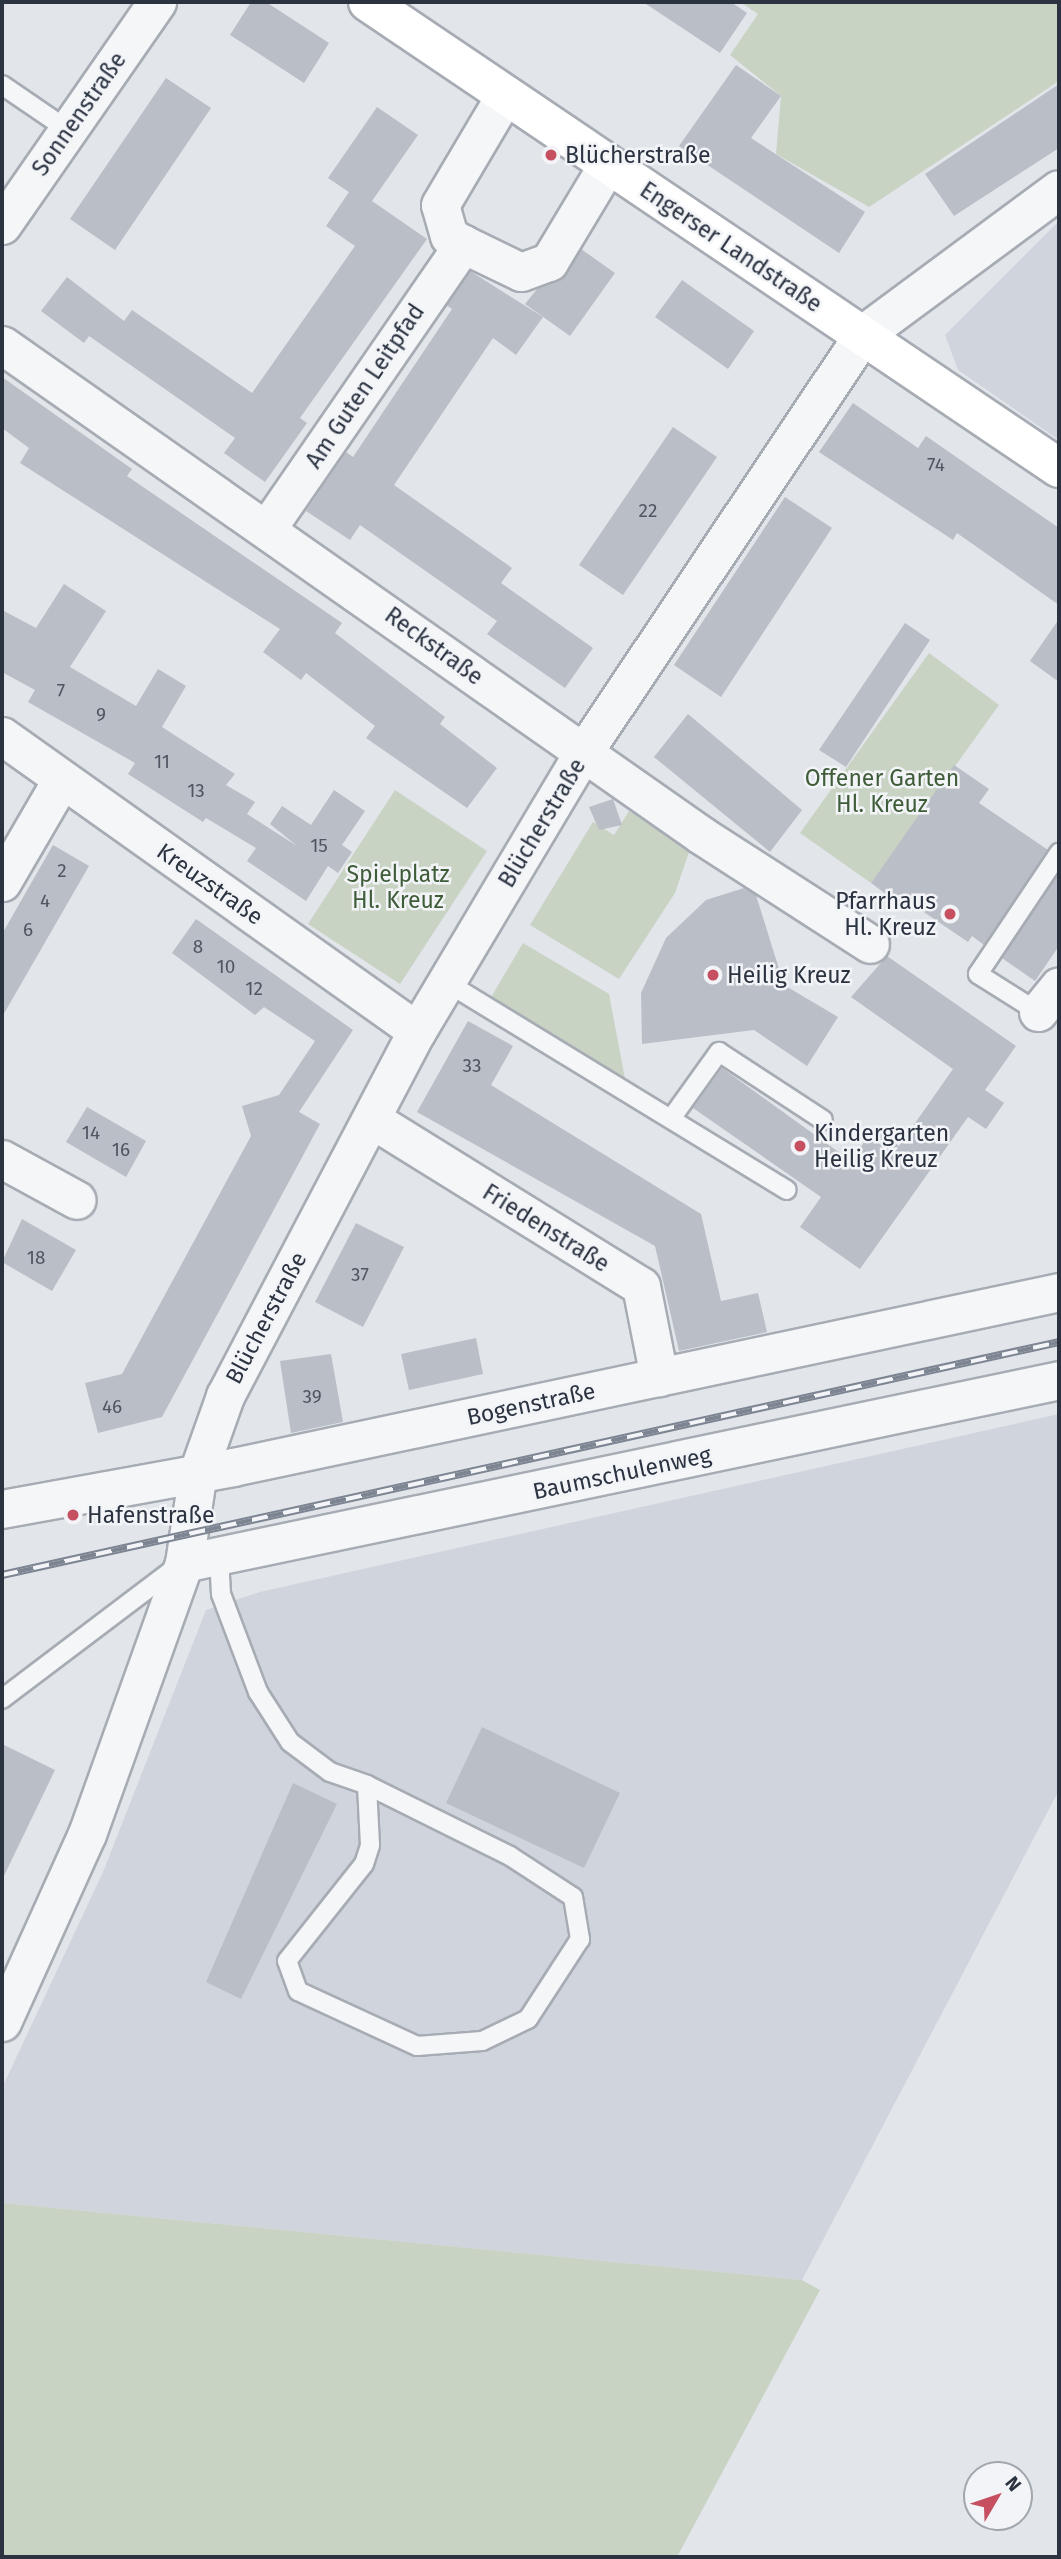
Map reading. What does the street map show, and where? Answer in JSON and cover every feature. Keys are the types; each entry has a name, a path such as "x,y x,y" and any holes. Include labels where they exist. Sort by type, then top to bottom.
{"main road":[{"name":"Engerser Landstraße","path":"368,2 1059,468"}],"street":[{"name":"Sonnenstraße","path":"2,225 157,2"},
{"path":"505,95 440,205 449,236 521,272 549,262 608,164"},
{"name":"Blücherstraße","path":"201,1559 198,1472 225,1396 373,1120 417,1031 583,753 862,335 1059,190"},
{"name":"Am Guten Leitpfad","path":"268,527 463,244"},
{"name":"Reckstraße","path":"2,345 268,527 583,753 870,944"},
{"name":"Kreuzstraße","path":"2,736 417,1031"},
{"path":"2,883 62,779"},
{"name":"Friedenstraße","path":"373,1120 641,1286 659,1377"},
{"path":"2,1159 77,1200"},
{"name":"Bogenstraße","path":"2,1509 198,1472 1059,1292"},
{"name":"Baumschulenweg","path":"201,1559 1059,1381"},
{"path":"2,2022 88,1835 201,1559"}],"lane":[{"path":"2,85 68,130"},
{"path":"1049,999 978,974 1059,853"},
{"path":"446,982 673,1115 787,1190"},
{"path":"673,1115 719,1052 823,1120"},
{"path":"2,1699 201,1559 221,1594 258,1692 284,1732 330,1772 366,1785 510,1857 573,1897 580,1939 528,2019 482,2041 417,2046 298,1991 287,1961 364,1864 370,1845 366,1785"}],"shaded area":[{"path":"1059,221 1059,440 958,370 945,335"},
{"path":"1059,1414 1059,1790 802,2280 2,2203 2,2088 103,1872 206,1610 260,1592"}],"green space":[{"path":"740,2 1059,2 1059,81 869,207 776,154 781,96 730,55 758,14"},
{"name":"Offener Garten Hl. Kreuz","path":"929,653 999,705 871,883 800,833"},
{"name":"Spielplatz Hl. Kreuz","path":"395,790 487,851 400,984 308,924"},
{"path":"629,811 690,849 675,893 619,979 530,925 593,822 614,835"},
{"path":"523,943 609,994 625,1079 490,999"},
{"path":"2,2203 802,2280 820,2290 677,2557 2,2557"}],"building":[{"path":"251,2 266,2 329,43 304,83 230,35"},
{"path":"643,2 731,2 747,13 720,53"},
{"path":"736,65 781,96 751,138 865,212 839,253 679,146"},
{"path":"166,78 211,108 115,250 70,219"},
{"path":"1059,84 1059,148 954,216 925,174"},
{"path":"377,107 418,135 372,201 427,239 300,418 307,423 265,482 224,453 235,438 89,336 84,343 41,311 67,277 124,321 132,310 252,393 355,246 326,226 349,192 328,178"},
{"path":"581,249 615,273 570,336 525,304 537,289 566,274"},
{"path":"470,271 543,317 516,355 493,338 394,485 512,568 501,583 593,648 565,688 487,634 497,621 360,525 350,540 306,511 346,452 353,457 452,309 446,305"},
{"path":"682,280 754,331 728,369 655,317"},
{"path":"2,377 132,469 127,476 342,623 335,633 445,717 440,724 497,768 467,808 366,738 375,726 306,673 301,680 263,652 280,629 20,463 29,448 2,428"},
{"path":"853,403 918,448 926,436 1059,528 1059,605 957,533 953,540 819,452"},
{"path":"673,427 717,457 623,595 579,565"},
{"path":"785,497 832,528 721,697 674,665"},
{"path":"64,584 106,611 70,667 136,706 158,669 186,686 162,727 235,774 226,785 255,802 247,814 297,846 270,824 282,806 311,825 334,790 365,811 342,845 352,852 338,873 328,866 306,901 247,861 256,848 206,818 203,822 128,774 135,763 28,702 35,690 2,672 2,610 36,628"},
{"path":"1059,619 1059,682 1030,661"},
{"path":"905,623 930,640 846,767 819,750"},
{"path":"688,714 802,810 770,852 654,757"},
{"path":"954,765 989,789 979,803 1048,850 984,945 972,936 968,942 909,902 905,908 871,883"},
{"path":"613,799 622,825 599,830 589,807"},
{"path":"53,845 89,866 2,1017 2,934"},
{"path":"1059,873 1059,946 1035,981 1002,958"},
{"name":"Heilig Kreuz","path":"744,888 756,895 784,985 838,1017 807,1066 754,1030 642,1044 641,993 666,938 706,900"},
{"path":"196,919 353,1030 299,1112 320,1124 162,1417 98,1433 85,1383 122,1374 251,1136 242,1106 279,1095 315,1041 264,1007 255,1015 172,953"},
{"path":"887,956 1016,1046 985,1090 1004,1103 986,1129 968,1117 860,1269 800,1227 821,1197 693,1108 722,1068 851,1161 874,1128 899,1146 953,1069 851,997"},
{"path":"468,1021 513,1046 491,1085 701,1214 721,1301 758,1293 767,1332 679,1351 655,1246 417,1112"},
{"path":"87,1107 146,1141 126,1177 66,1142"},
{"path":"22,1219 76,1250 52,1291 2,1262"},
{"path":"356,1223 404,1247 363,1327 315,1302"},
{"path":"476,1338 483,1374 409,1390 401,1354"},
{"path":"331,1354 343,1422 291,1433 280,1361"},
{"path":"482,1727 620,1793 584,1868 446,1803"},
{"path":"2,1744 55,1770 2,1880"},
{"path":"293,1783 337,1804 241,1999 206,1982"}],"railway":[{"path":"2,1575 1059,1342"}],"place":[{"name":"Blücherstraße","path":"551,155"},
{"name":"Pfarrhaus Hl. Kreuz","path":"950,914"},
{"name":"Heilig Kreuz","path":"713,975"},
{"name":"Kindergarten Heilig Kreuz","path":"800,1146"},
{"name":"Hafenstraße","path":"73,1515"}]}
